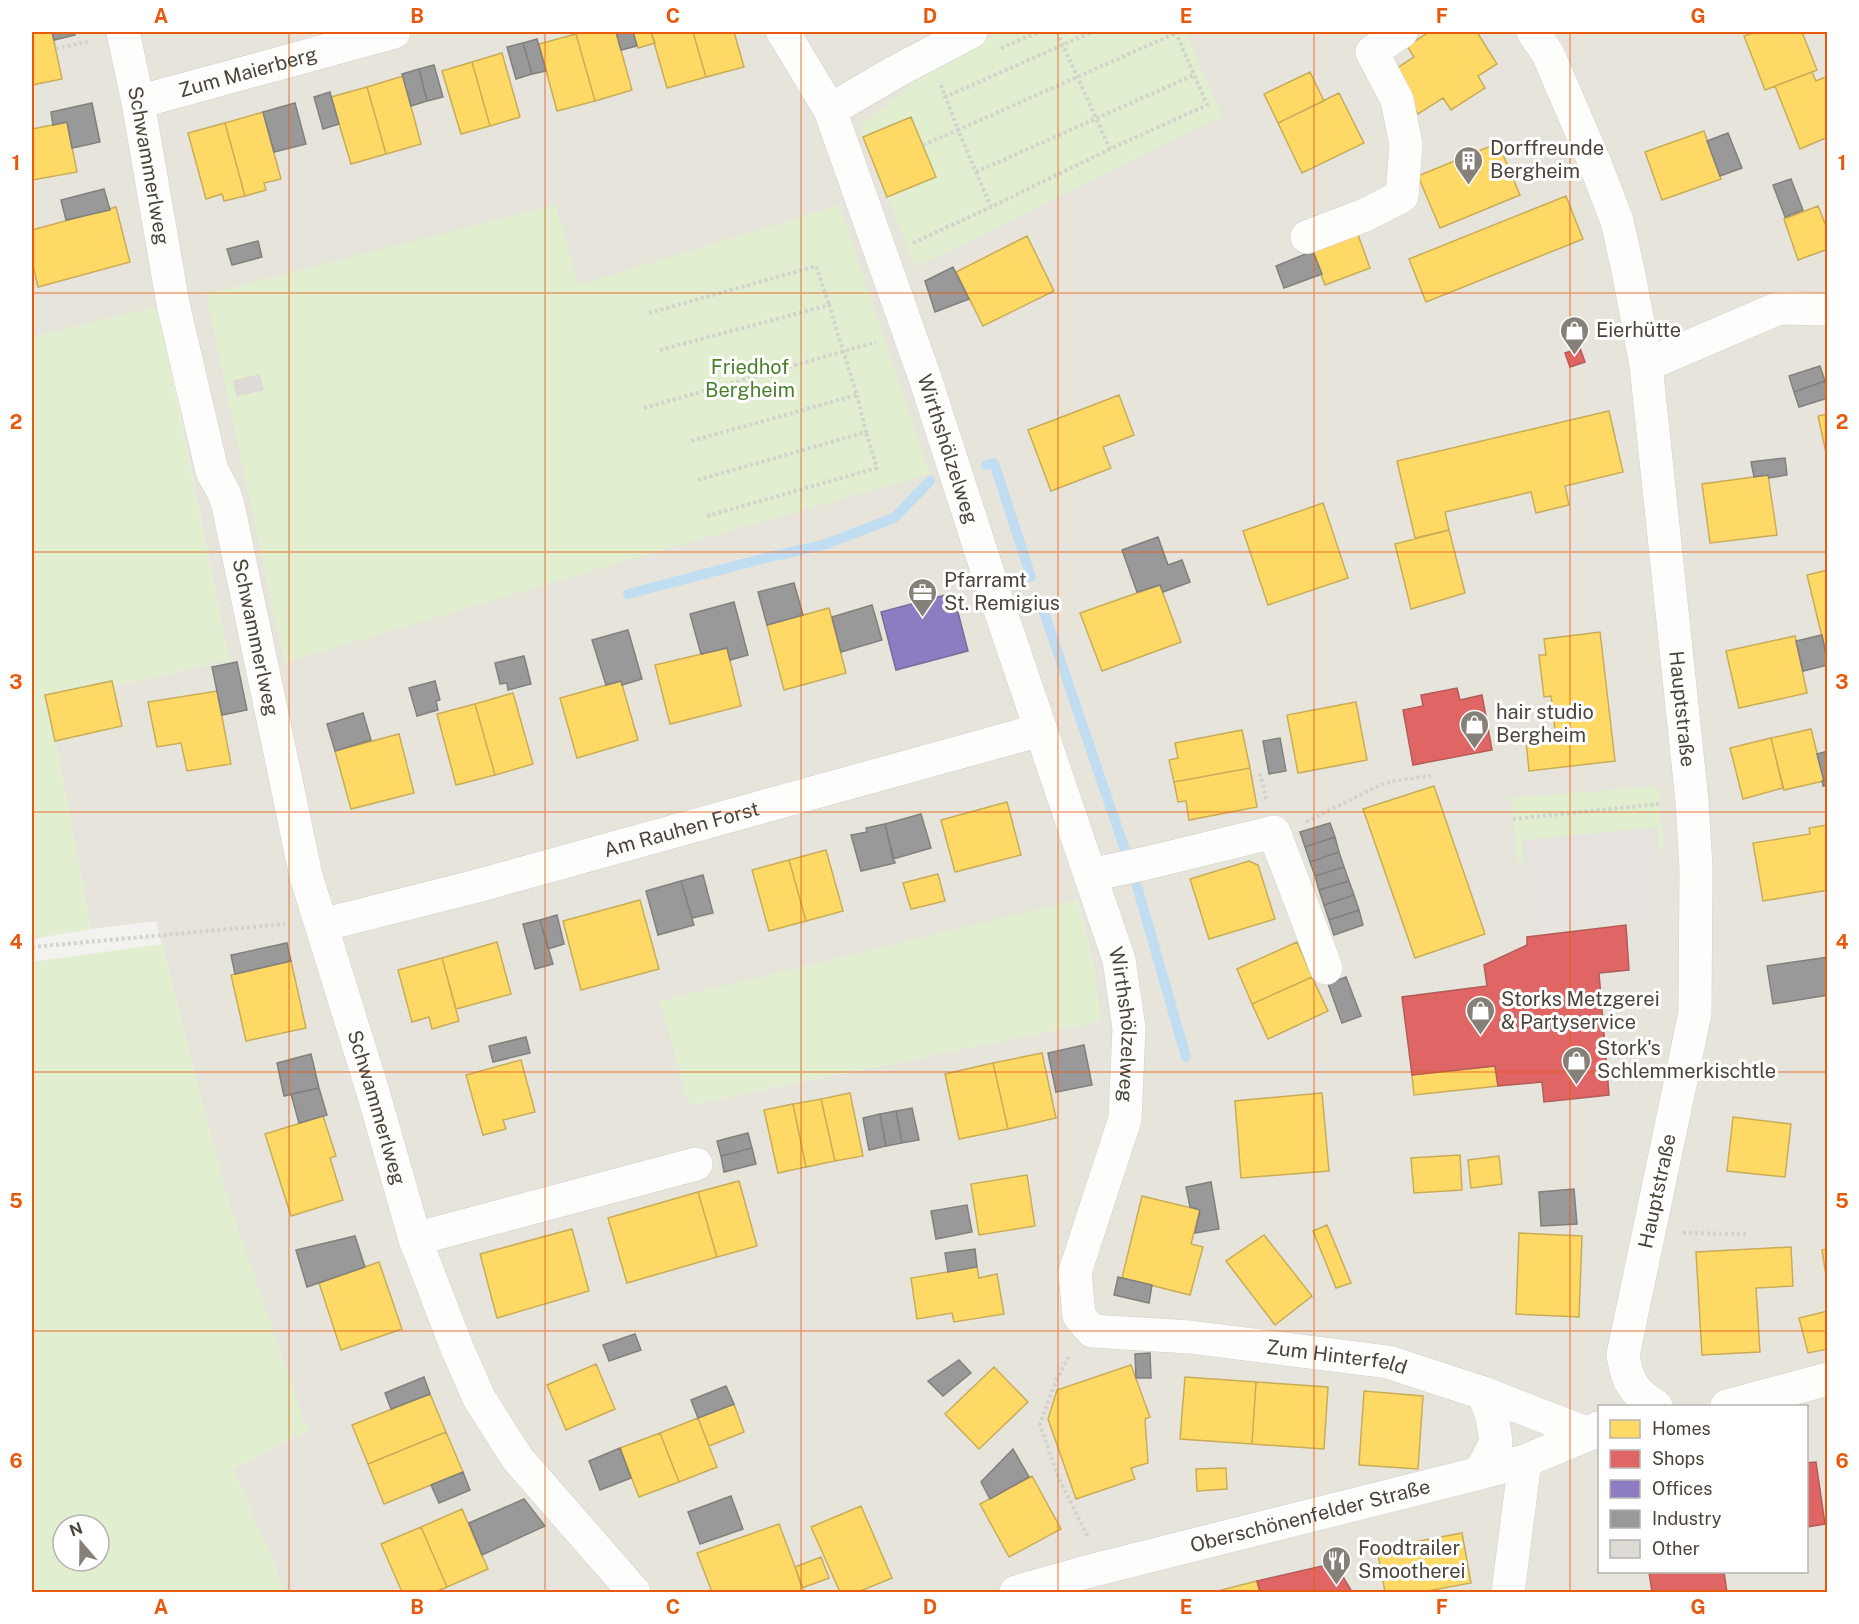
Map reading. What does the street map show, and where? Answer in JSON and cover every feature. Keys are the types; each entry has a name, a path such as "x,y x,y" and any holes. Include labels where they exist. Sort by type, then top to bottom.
{"street":[{"name":"Schwammerlweg","path":"123,32 138,102 173,303 212,471 228,505 306,876 415,1239 479,1398 516,1458 634,1593"},
{"name":"Zum Maierberg","path":"138,102 394,32"},
{"name":"Wirthshölzelweg","path":"783,32 830,110 908,332 1119,960 1129,1028 1125,1119 1075,1272 1085,1324"},
{"path":"830,110 971,32"},
{"path":"1307,237 1365,215 1402,196 1406,144 1397,100 1372,52 1401,32"},
{"name":"Hauptstraße","path":"1533,32 1548,54 1557,74 1617,220 1646,365 1692,801 1696,868 1695,1013 1623,1355 1627,1377 1642,1404"},
{"path":"1646,365 1779,308 1827,309"},
{"name":"Am Rauhen Forst","path":"322,926 473,887 1040,730"},
{"path":"1090,875 1274,832 1326,968"},
{"path":"415,1239 696,1164"},
{"name":"Zum Hinterfeld","path":"1085,1324 1388,1362 1594,1430"},
{"path":"1734,1405 1827,1379"},
{"path":"1480,1473 1496,1442 1492,1416 1483,1393"},
{"name":"Oberschönenfelder Straße","path":"1016,1593 1101,1568 1525,1461 1594,1430"},
{"path":"1508,1593 1525,1461"}],"path":[{"path":"998,50 1039,32"},
{"path":"1058,32 1110,149"},
{"path":"944,94 945,97 1092,32"},
{"path":"882,258 1207,105 1177,32 923,145"},
{"path":"976,172 1194,75"},
{"path":"937,77 991,207"},
{"path":"649,313 816,266 858,395 866,432 878,468 707,516"},
{"path":"660,350 829,305"},
{"path":"644,408 908,332"},
{"path":"688,442 858,395"},
{"path":"698,480 866,432"},
{"path":"1274,832 1318,817 1392,781 1431,776"},
{"path":"1513,819 1692,801"},
{"path":"32,947 286,923 322,926"},
{"path":"1649,1231 1749,1234"},
{"path":"1085,1324 1057,1378 1040,1424 1058,1478 1101,1568"}],"shaded area":[{"path":"32,32 1827,32 1827,1592 286,1592 233,1469 307,1431 226,1194 156,921 91,929 48,701 229,660 159,307 32,337","holes":["1078,901 1094,967 1100,1021 690,1105"]},
{"path":"1657,827 1661,917 1529,930 1522,840"}],"green space":[{"path":"999,32 1185,32 1222,116 915,267 860,126 922,76"},
{"name":"Friedhof Bergheim","path":"556,205 579,285 839,205 930,474 652,553 284,663 206,294"},
{"path":"158,306 229,660 48,701 91,929 32,939 32,337"},
{"path":"1658,786 1664,849 1658,849 1657,827 1523,841 1524,863 1518,863 1511,798"},
{"path":"1077,900 1094,967 1101,1021 689,1105 660,1001"},
{"path":"162,944 226,1194 308,1431 233,1469 286,1592 32,1592 32,962"}],"building: Homes":[{"path":"32,32 52,32 62,79 32,85"},
{"path":"616,32 632,90 595,101 576,34"},
{"path":"633,32 651,32 655,43 638,48"},
{"path":"651,32 693,32 706,77 667,88"},
{"path":"693,32 734,32 744,67 706,77"},
{"path":"1429,32 1477,32 1497,64 1478,76 1485,88 1451,110 1443,98 1418,114 1391,72 1414,57 1407,46"},
{"path":"1757,32 1802,32 1817,70 1765,90 1744,36"},
{"path":"576,34 595,101 557,111 539,44"},
{"path":"502,53 520,117 490,126 472,62"},
{"path":"472,62 490,126 461,134 442,71"},
{"path":"1310,72 1324,101 1278,123 1264,94"},
{"path":"1812,72 1816,81 1828,76 1828,137 1800,149 1775,86"},
{"path":"403,76 421,144 386,154 367,87"},
{"path":"367,87 386,154 351,164 331,97"},
{"path":"1339,93 1364,143 1302,173 1278,123"},
{"path":"263,112 281,179 264,183 266,190 245,196 225,123"},
{"path":"911,117 936,177 887,197 863,137"},
{"path":"67,122 77,172 32,180 32,129"},
{"path":"225,123 245,196 224,201 222,194 206,199 188,133"},
{"path":"1704,131 1721,179 1662,200 1645,152"},
{"name":"Dorffreunde Bergheim","path":"1498,143 1520,195 1440,228 1418,176"},
{"path":"1566,196 1583,239 1426,302 1409,259"},
{"path":"1818,206 1828,231 1828,249 1798,260 1784,219"},
{"path":"116,207 130,262 38,287 32,261 32,230"},
{"path":"1357,232 1370,268 1325,285 1312,250"},
{"path":"1027,236 1054,291 983,326 956,272"},
{"path":"1119,395 1134,435 1103,447 1111,468 1051,491 1028,430"},
{"path":"1609,411 1623,472 1565,486 1569,505 1536,513 1531,492 1445,512 1449,530 1415,538 1397,461"},
{"path":"1828,414 1828,462 1818,416"},
{"path":"1768,475 1777,535 1710,543 1702,484"},
{"path":"1323,503 1348,578 1268,605 1243,531"},
{"path":"1449,530 1465,593 1411,609 1395,544"},
{"path":"1828,570 1828,661 1807,575"},
{"path":"1160,585 1181,642 1102,671 1080,613"},
{"path":"829,608 846,673 784,690 767,625"},
{"path":"1600,632 1615,761 1529,771 1526,741 1556,738 1551,696 1544,697 1539,655 1546,655 1544,639"},
{"path":"1795,636 1807,693 1739,708 1726,651"},
{"path":"727,648 741,706 670,724 655,665"},
{"path":"112,681 122,726 55,741 45,695"},
{"path":"621,681 638,740 577,758 560,698"},
{"path":"217,691 231,764 187,771 181,743 157,747 148,702"},
{"path":"513,693 533,764 495,775 475,704"},
{"path":"1356,702 1367,760 1298,773 1287,715"},
{"path":"475,704 495,775 456,785 437,714"},
{"path":"1811,729 1824,781 1784,790 1771,738"},
{"path":"1242,730 1250,768 1174,782 1169,760 1178,758 1175,743"},
{"path":"399,734 414,793 351,809 335,751"},
{"path":"1771,738 1783,788 1743,799 1730,748"},
{"path":"1250,768 1257,807 1189,820 1186,801 1178,802 1174,782"},
{"path":"1434,786 1485,934 1415,958 1363,809"},
{"path":"1007,802 1021,855 955,872 941,820"},
{"path":"1828,825 1828,890 1763,901 1753,843 1810,834 1809,828"},
{"path":"826,850 843,911 806,921 789,860"},
{"path":"789,860 806,921 769,931 752,870"},
{"path":"1249,861 1258,865 1275,919 1209,939 1190,879"},
{"path":"938,874 945,901 911,909 903,883"},
{"path":"640,900 659,969 581,990 563,921"},
{"path":"497,942 511,994 456,1009 442,958"},
{"path":"1297,942 1312,977 1252,1004 1237,969"},
{"path":"442,958 459,1021 432,1029 429,1017 412,1022 398,970"},
{"path":"291,961 306,1028 246,1041 231,975"},
{"path":"1312,977 1328,1011 1268,1039 1252,1004"},
{"path":"1042,1053 1056,1118 1008,1129 993,1063"},
{"path":"521,1060 535,1112 503,1120 506,1129 483,1135 466,1075"},
{"path":"993,1063 1008,1129 959,1139 945,1074"},
{"path":"1495,1066 1498,1086 1414,1095 1412,1075"},
{"path":"850,1093 863,1156 835,1161 821,1099"},
{"path":"1322,1093 1329,1171 1241,1178 1235,1101"},
{"path":"821,1099 835,1161 806,1167 793,1104"},
{"path":"793,1104 806,1167 778,1173 764,1110"},
{"path":"323,1116 336,1156 330,1158 343,1200 291,1216 265,1134"},
{"path":"1733,1117 1791,1124 1785,1177 1727,1171"},
{"path":"1460,1155 1462,1190 1414,1193 1411,1158"},
{"path":"1499,1156 1502,1184 1471,1188 1468,1160"},
{"path":"1027,1175 1035,1226 979,1235 971,1184"},
{"path":"739,1181 757,1246 717,1257 698,1192"},
{"path":"698,1192 717,1257 627,1283 608,1218"},
{"path":"1142,1196 1200,1210 1191,1244 1203,1247 1190,1295 1122,1278"},
{"path":"1327,1225 1351,1283 1336,1288 1313,1231"},
{"path":"572,1229 589,1291 497,1318 480,1254"},
{"path":"1519,1233 1582,1236 1579,1317 1516,1314"},
{"path":"1264,1235 1312,1296 1275,1325 1226,1261"},
{"path":"1791,1247 1793,1286 1756,1288 1760,1352 1702,1355 1696,1252"},
{"path":"1828,1249 1828,1288 1822,1250"},
{"path":"379,1262 402,1329 341,1350 319,1283"},
{"path":"977,1267 979,1278 997,1274 1004,1314 954,1322 952,1313 917,1319 911,1278"},
{"path":"1828,1311 1828,1349 1808,1353 1799,1318"},
{"path":"596,1364 615,1409 566,1430 547,1385"},
{"path":"1131,1365 1150,1417 1145,1419 1148,1463 1131,1468 1135,1479 1076,1499 1048,1419 1057,1390"},
{"path":"994,1367 1028,1402 979,1449 945,1414"},
{"path":"1185,1377 1256,1382 1252,1444 1180,1439"},
{"path":"1256,1382 1328,1387 1324,1449 1252,1444"},
{"path":"1364,1391 1423,1396 1418,1469 1359,1465"},
{"path":"430,1394 446,1432 368,1464 352,1425"},
{"path":"734,1404 744,1432 709,1446 698,1418"},
{"path":"698,1418 717,1467 679,1482 660,1433"},
{"path":"446,1432 463,1472 384,1504 368,1464"},
{"path":"660,1433 679,1482 639,1497 620,1448"},
{"path":"1226,1468 1227,1489 1197,1491 1196,1469"},
{"path":"1032,1476 1061,1529 1009,1557 980,1504"},
{"path":"861,1506 892,1578 858,1592 840,1592 811,1527"},
{"path":"462,1509 488,1569 447,1587 421,1527"},
{"path":"779,1524 804,1591 712,1592 697,1553"},
{"path":"421,1527 447,1587 435,1592 402,1592 381,1544"},
{"path":"1462,1533 1471,1583 1422,1592 1385,1592 1377,1549"},
{"path":"821,1557 829,1578 802,1588 795,1567"},
{"path":"1257,1581 1260,1592 1214,1592"}],"building: Shops":[{"name":"Eierhütte","path":"1580,348 1585,362 1570,367 1565,353"},
{"path":"1457,688 1460,700 1482,695 1492,750 1413,765 1403,710 1423,706 1421,695"},
{"path":"1626,925 1629,970 1599,973 1609,1095 1544,1102 1542,1082 1498,1086 1495,1066 1412,1075 1402,997 1487,986 1484,965 1527,945 1527,937"},
{"path":"1816,1462 1825,1524 1808,1527 1808,1463"},
{"path":"1335,1563 1352,1592 1260,1592 1257,1581"},
{"path":"1649,1573 1724,1573 1727,1592 1652,1592"}],"building: Offices":[{"path":"953,593 968,651 896,670 881,612"}],"building: Industry":[{"path":"52,32 74,32 75,35 54,40"},
{"path":"616,32 633,32 637,46 621,50"},
{"path":"537,39 546,71 532,74 523,43"},
{"path":"523,43 532,74 516,79 507,47"},
{"path":"434,65 443,97 427,101 419,69"},
{"path":"419,69 427,101 411,106 402,74"},
{"path":"330,92 339,124 323,129 314,97"},
{"path":"92,103 100,142 72,148 67,122 53,125 51,112"},
{"path":"295,103 306,144 274,152 263,112"},
{"path":"1728,133 1742,168 1720,176 1707,141"},
{"path":"1791,179 1803,210 1785,217 1773,185"},
{"path":"104,189 110,210 66,220 61,200"},
{"path":"258,241 262,257 232,265 227,249"},
{"path":"1313,251 1322,274 1284,288 1276,266"},
{"path":"953,267 969,299 935,312 925,281"},
{"path":"1820,366 1825,381 1794,392 1789,376"},
{"path":"1825,381 1828,398 1799,407 1794,392"},
{"path":"1785,458 1787,475 1769,478 1768,475 1754,477 1751,462"},
{"path":"1158,537 1168,565 1182,560 1190,582 1163,592 1160,585 1137,592 1122,550"},
{"path":"794,583 803,615 767,625 758,592"},
{"path":"734,602 748,655 730,660 727,648 701,654 690,614"},
{"path":"872,605 882,640 841,652 832,617"},
{"path":"628,630 642,679 622,685 621,681 606,685 592,640"},
{"path":"1822,635 1828,665 1803,671 1796,641"},
{"path":"524,656 531,684 508,690 507,683 500,684 495,663"},
{"path":"237,662 247,710 222,715 212,667"},
{"path":"435,681 440,700 436,701 438,710 417,716 409,688"},
{"path":"363,713 371,740 335,751 327,724"},
{"path":"1280,738 1286,771 1269,774 1263,741"},
{"path":"1828,751 1828,785 1823,786 1822,781 1824,781 1817,754"},
{"path":"921,814 931,848 893,859 885,824"},
{"path":"1330,823 1335,837 1305,847 1300,832"},
{"path":"885,824 895,863 861,871 851,835 867,832 866,828"},
{"path":"1335,837 1339,852 1310,862 1305,847"},
{"path":"1339,852 1344,867 1315,876 1310,862"},
{"path":"1344,867 1349,881 1319,890 1315,876"},
{"path":"703,875 713,913 692,918 681,881"},
{"path":"681,881 694,925 658,935 646,891"},
{"path":"1349,881 1354,895 1324,905 1319,890"},
{"path":"1354,895 1359,910 1329,920 1324,905"},
{"path":"1359,910 1363,925 1334,935 1329,920"},
{"path":"557,915 564,944 548,949 540,920"},
{"path":"540,920 553,964 535,969 523,924"},
{"path":"287,943 291,961 235,974 231,955"},
{"path":"1828,957 1828,995 1773,1004 1767,966"},
{"path":"1346,977 1361,1016 1342,1023 1328,984"},
{"path":"526,1037 530,1053 493,1062 489,1046"},
{"path":"1084,1045 1092,1085 1056,1092 1048,1053"},
{"path":"311,1054 319,1088 284,1096 277,1063"},
{"path":"319,1088 327,1115 299,1123 291,1094"},
{"path":"912,1108 919,1140 902,1143 896,1111"},
{"path":"896,1111 902,1143 886,1146 880,1114"},
{"path":"880,1114 886,1146 869,1150 863,1118"},
{"path":"748,1133 752,1148 721,1156 717,1141"},
{"path":"752,1148 756,1164 724,1172 721,1156"},
{"path":"1211,1182 1219,1229 1195,1233 1200,1210 1190,1207 1186,1187"},
{"path":"1574,1189 1577,1224 1541,1226 1539,1192"},
{"path":"967,1205 972,1232 936,1239 931,1211"},
{"path":"355,1236 365,1267 307,1287 296,1250"},
{"path":"975,1249 977,1267 948,1272 945,1253"},
{"path":"1118,1277 1152,1285 1149,1303 1114,1295"},
{"path":"635,1334 641,1350 609,1361 603,1345"},
{"path":"1150,1353 1151,1378 1136,1378 1135,1354"},
{"path":"959,1360 971,1373 943,1396 928,1381"},
{"path":"424,1377 430,1394 391,1409 385,1393"},
{"path":"726,1386 734,1404 698,1418 691,1400"},
{"path":"620,1448 631,1478 600,1490 589,1461"},
{"path":"1013,1449 1029,1477 990,1499 981,1482"},
{"path":"463,1472 470,1490 439,1503 431,1485"},
{"path":"731,1496 743,1529 700,1544 688,1512"},
{"path":"524,1499 545,1526 482,1555 469,1523"}],"building: Other":[{"path":"259,375 263,390 237,395 234,381"}],"waterway":[{"path":"986,465 994,463 1031,577"},
{"path":"628,594 823,545 894,518 930,481"},
{"path":"1042,606 1126,853"},
{"path":"1137,886 1186,1057"}],"place":[{"name":"Dorffreunde Bergheim","path":"1469,186"},
{"name":"Eierhütte","path":"1575,356"},
{"name":"Pfarramt St. Remigius","path":"923,618"},
{"name":"hair studio Bergheim","path":"1475,750"},
{"name":"Storks Metzgerei & Partyservice","path":"1480,1036"},
{"name":"Stork's Schlemmerkischtle","path":"1576,1086"},
{"name":"Foodtrailer Smootherei","path":"1337,1586"}]}
